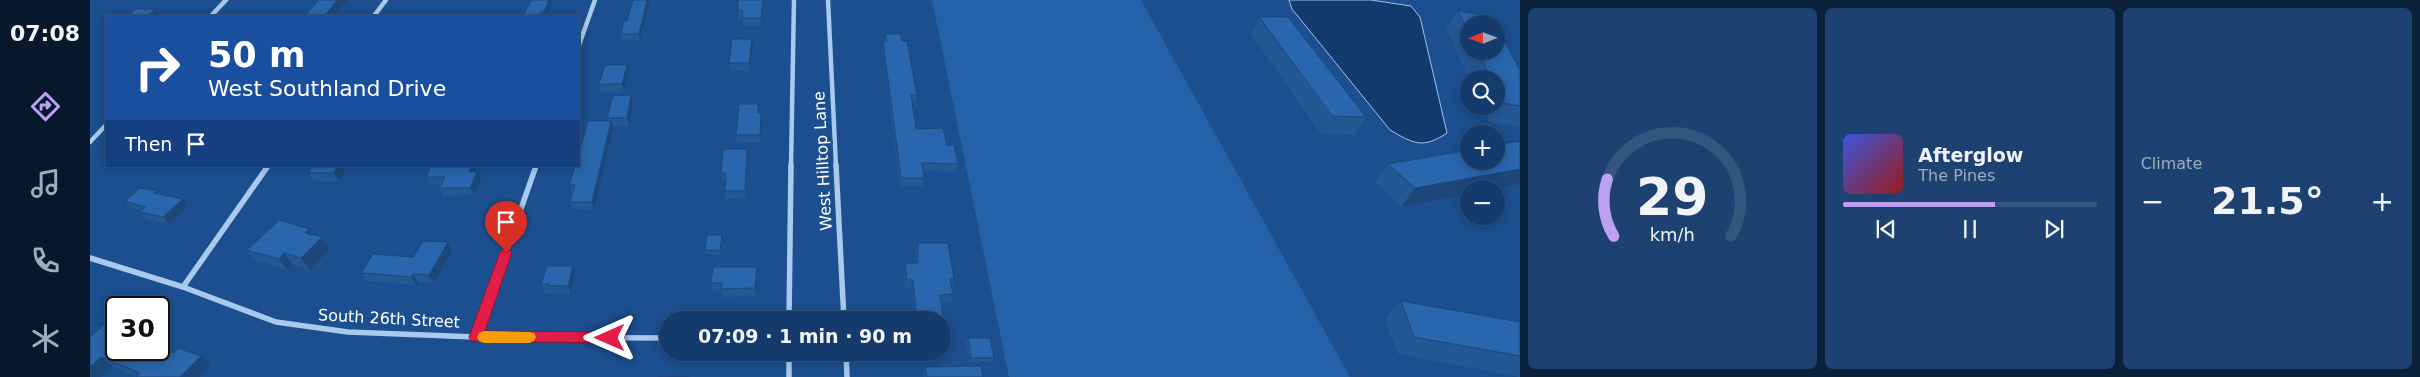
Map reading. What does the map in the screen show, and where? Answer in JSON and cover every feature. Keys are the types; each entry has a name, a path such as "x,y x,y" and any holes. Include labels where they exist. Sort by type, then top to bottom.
{"street":[{"path":"212,15 226,0"},
{"path":"375,15 386,0"},
{"path":"580,42 595,0"},
{"name":"West Hilltop Lane","path":"789,311 794,0"},
{"name":"West Hilltop Lane","path":"828,0 844,311"},
{"path":"90,142 105,126"},
{"path":"183,288 267,167"},
{"path":"476,337 536,167"},
{"name":"South 26th Street","path":"90,258 183,288 276,322 348,332 476,337 659,338"},
{"path":"789,361 789,377"},
{"path":"846,361 847,377"}],"shaded area":[{"path":"932,0 1141,0 1350,377 1009,377"},
{"path":"1289,0 1371,0 1411,6 1420,17 1447,133 1431,141 1419,143 1406,139 1390,130 1292,9"}],"building":[{"path":"318,0 337,0 326,15 306,15"},
{"path":"531,0 549,0 544,12 541,12 540,15 524,15"},
{"path":"633,0 647,0 639,34 621,34 624,21 627,21"},
{"path":"738,0 763,0 761,18 742,18 743,11 738,11"},
{"path":"136,9 155,9 149,15 128,15"},
{"path":"1458,11 1484,15 1460,15"},
{"path":"1259,17 1288,17 1366,117 1332,116"},
{"path":"885,34 900,34 902,41 907,41 917,95 911,95 916,129 943,128 947,145 954,145 958,164 922,163 924,178 901,178 883,41 886,41"},
{"path":"732,39 752,39 749,63 729,63"},
{"path":"1505,42 1520,70 1520,106 1505,103 1505,70 1487,70 1482,60 1505,60"},
{"path":"605,65 627,65 622,84 599,84"},
{"path":"631,95 627,118 607,118 613,96"},
{"path":"739,104 758,104 758,113 761,113 760,135 736,135"},
{"path":"588,121 611,121 592,202 570,202 575,185 569,185 575,167 580,167 580,149"},
{"path":"1520,141 1520,169 1415,188 1388,164 1460,152 1460,170 1505,170 1505,144"},
{"path":"723,149 747,149 745,191 725,191 726,173 721,173"},
{"path":"311,167 337,167 334,173 308,173"},
{"path":"431,167 472,167 469,172 477,172 470,188 439,188 445,177 426,177"},
{"path":"140,188 183,199 163,217 140,212 145,207 125,201"},
{"path":"279,220 309,229 305,233 322,237 301,258 284,253 279,259 247,250"},
{"path":"707,235 722,235 720,251 705,250"},
{"path":"423,241 448,242 429,275 413,274 411,277 361,273 373,254 413,257"},
{"path":"918,243 948,243 954,279 950,279 953,294 940,295 942,311 916,311 913,280 907,280 905,263 918,263"},
{"path":"547,266 573,266 568,286 541,284"},
{"path":"713,267 757,267 755,288 721,289 722,283 711,283"},
{"path":"1401,301 1520,322 1520,356 1414,337"},
{"path":"105,324 105,359 101,357 90,367 90,337"},
{"path":"968,338 990,338 994,358 971,358"},
{"path":"178,348 201,356 180,377 136,377 140,373 111,361 170,361 170,352 174,353"},
{"path":"981,366 983,377 927,377 925,367"}],"slow traffic":[{"path":"484,337 529,337"}],"route":[{"path":"506,252 476,337 610,338"}]}
